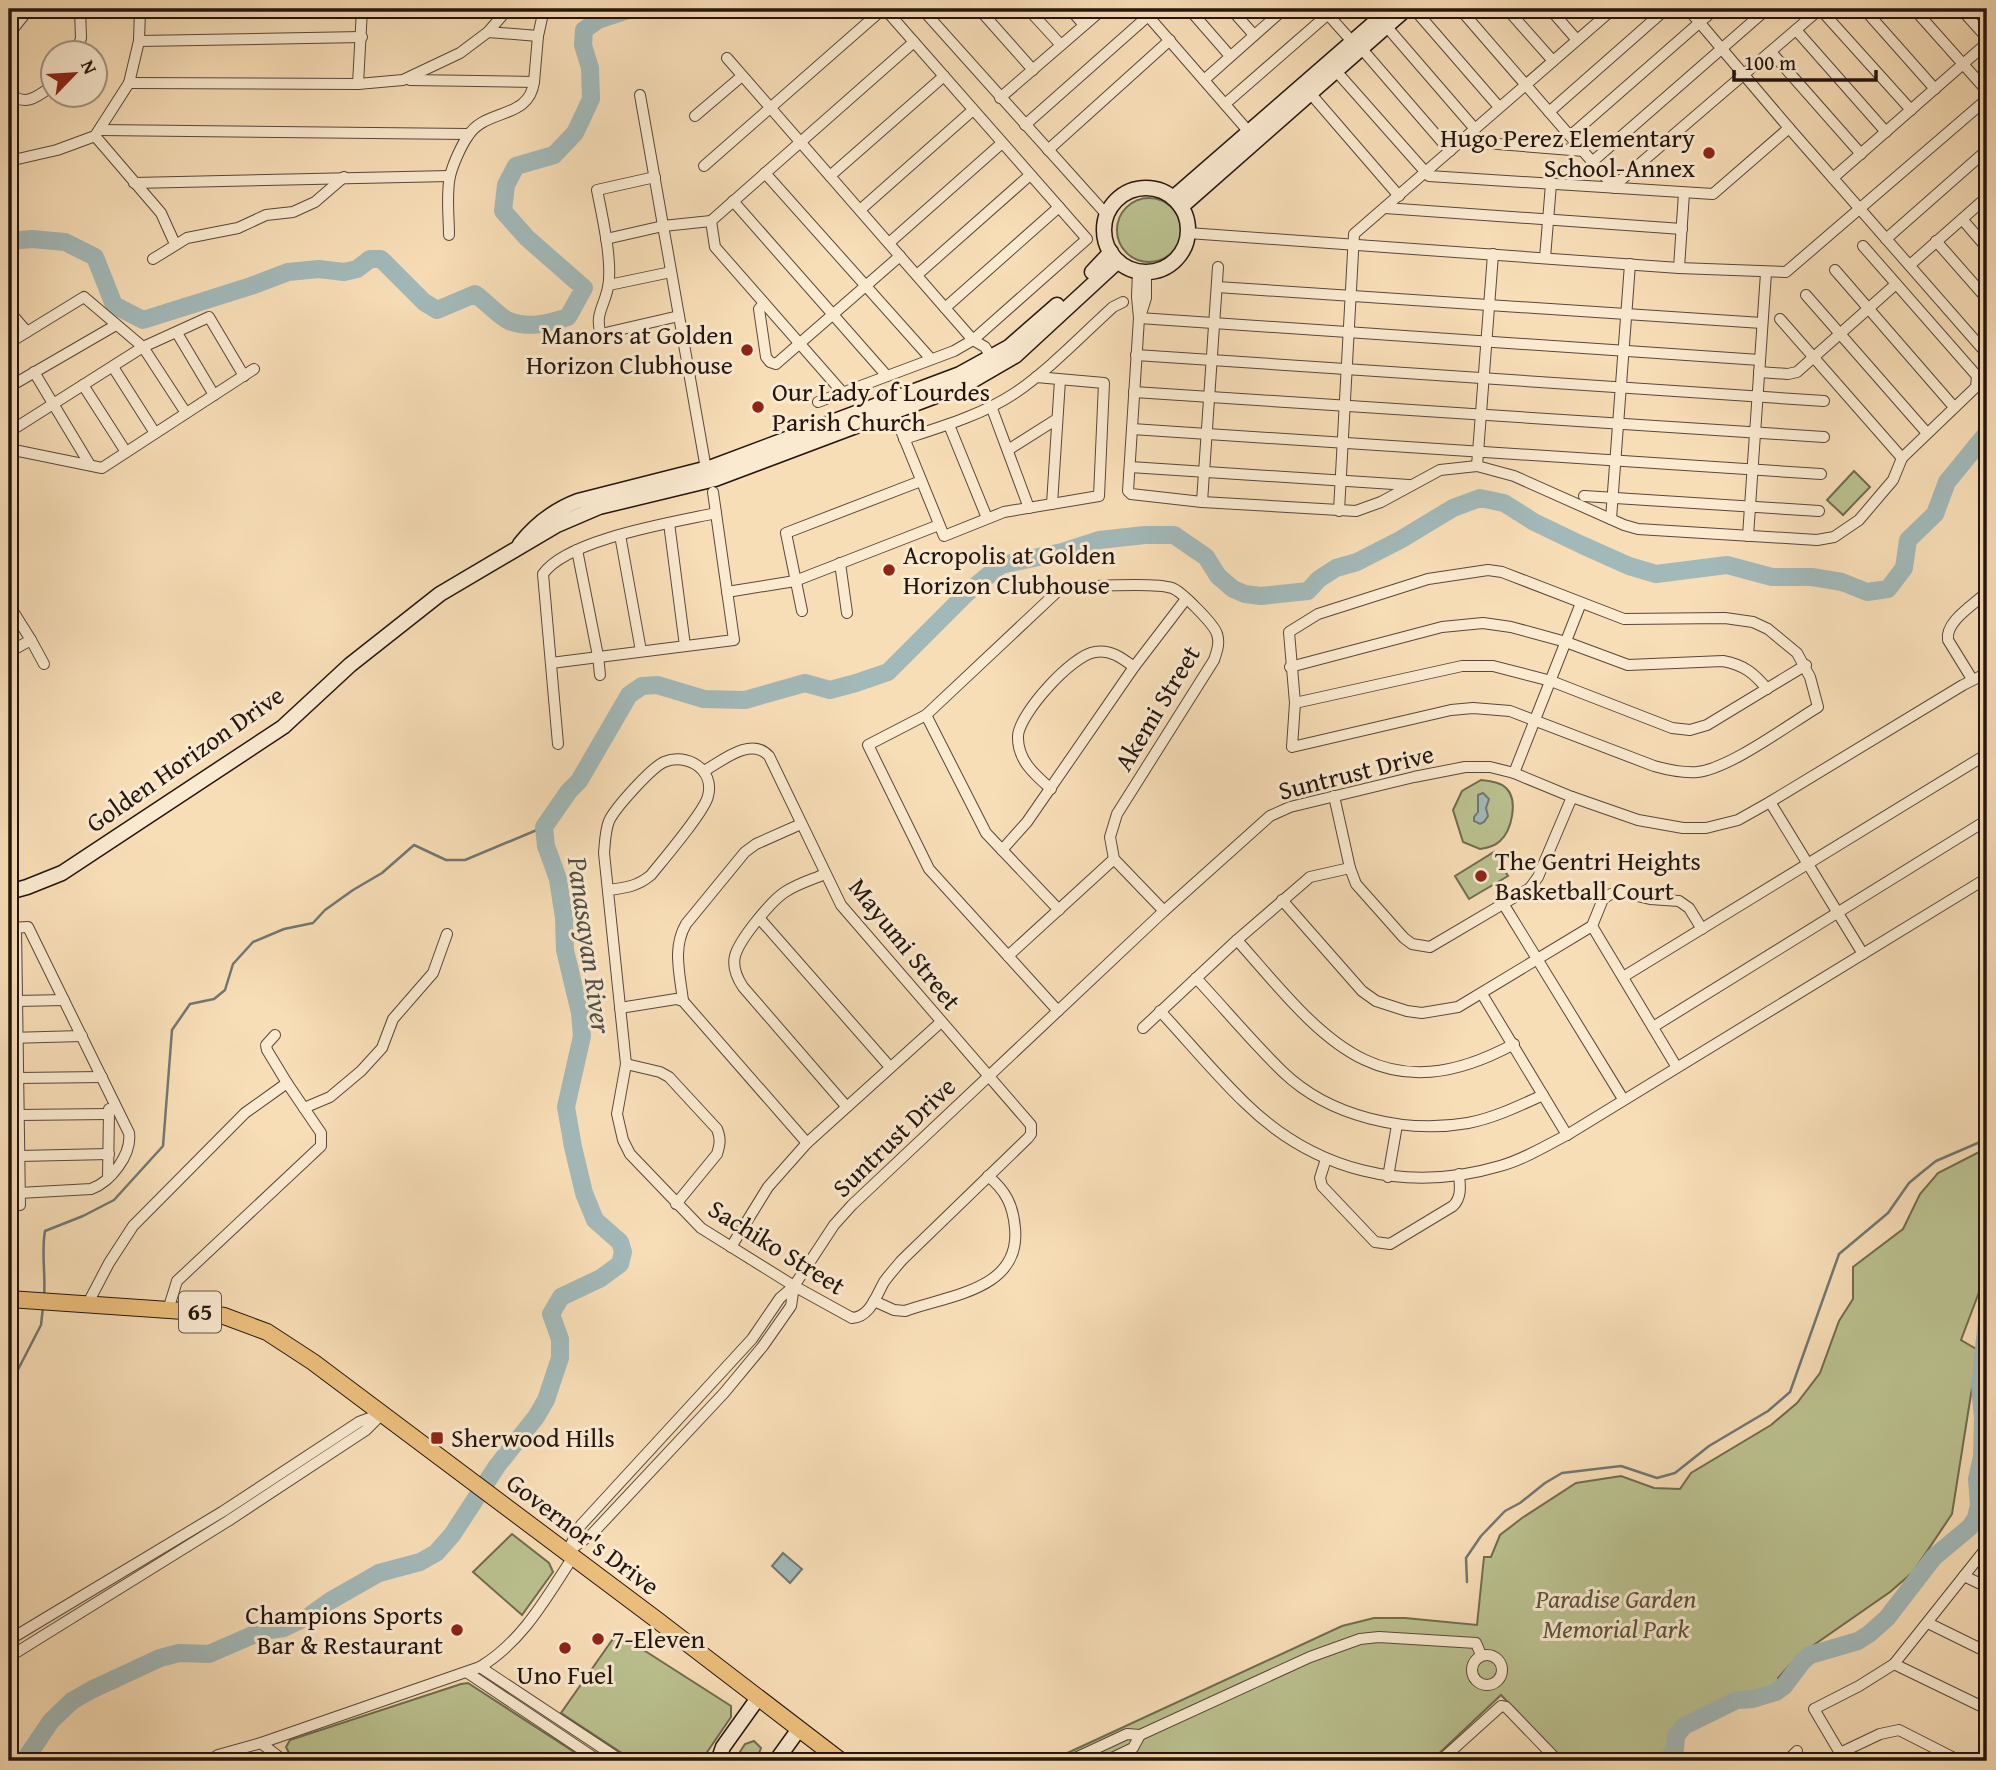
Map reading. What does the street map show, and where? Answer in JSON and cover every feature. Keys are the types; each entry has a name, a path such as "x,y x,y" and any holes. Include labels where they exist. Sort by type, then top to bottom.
{"main road":[{"name":"Governor's Drive","path":"16,1300 168,1310 224,1317 267,1332 313,1362 526,1521 841,1761"}],"street":[{"path":"9,34 29,9"},
{"path":"80,9 81,38"},
{"path":"97,133 129,83 139,41 140,9"},
{"path":"358,84 362,9"},
{"path":"403,80 460,53 488,32 508,9"},
{"path":"449,235 450,176 468,134 492,117 517,109 533,94 538,36 544,9"},
{"path":"704,166 884,9 1087,239 973,340 818,402"},
{"path":"922,9 1107,215"},
{"path":"979,9 1033,70"},
{"path":"1028,9 1060,45"},
{"path":"1070,9 1084,25"},
{"path":"1000,98 1102,9"},
{"path":"1189,9 1230,57"},
{"path":"1231,9 1254,35"},
{"path":"1177,203 1249,132 1390,9"},
{"path":"1177,203 1406,9"},
{"path":"1414,9 1499,107"},
{"path":"1460,9 1614,187"},
{"path":"1507,9 1553,61"},
{"path":"1550,9 1577,40"},
{"path":"1594,9 1602,18"},
{"path":"1339,511 1354,234 1613,9"},
{"path":"1549,111 1666,9"},
{"path":"1688,9 1987,354"},
{"path":"1570,136 1715,9"},
{"path":"1592,162 1767,9"},
{"path":"1614,187 1820,9 1911,110"},
{"path":"1864,9 1935,89"},
{"path":"1914,9 1987,91"},
{"path":"1833,178 1987,41 1961,9"},
{"path":"1204,80 1279,10"},
{"path":"1225,104 1328,10 1348,37"},
{"path":"1025,125 1145,12 1249,132"},
{"path":"1385,26 1475,129"},
{"path":"1796,30 1886,132"},
{"path":"488,32 538,36"},
{"path":"139,41 362,37"},
{"path":"1048,150 1170,40"},
{"path":"606,239 663,226 711,221 914,42"},
{"path":"1361,48 1450,150"},
{"path":"1771,52 1861,154"},
{"path":"727,58 973,340 985,347 989,366"},
{"path":"1336,71 1429,176 1709,194 1718,192 1789,128"},
{"path":"695,116 742,76"},
{"path":"830,176 944,76"},
{"path":"129,83 358,84 403,80 534,82"},
{"path":"9,92 15,99 23,102 38,96"},
{"path":"1310,93 1399,196"},
{"path":"640,95 706,469"},
{"path":"1188,233 1679,268 1766,273 1789,271 1987,99"},
{"path":"860,210 973,110"},
{"path":"9,162 57,150 97,133 468,134"},
{"path":"97,133 134,183 161,213 174,244"},
{"path":"1461,141 1584,151"},
{"path":"889,243 1002,143"},
{"path":"1886,239 1987,150"},
{"path":"765,173 931,359"},
{"path":"917,275 1030,174"},
{"path":"134,183 450,176"},
{"path":"153,259 187,238 238,228 266,215 293,212 315,202 344,177"},
{"path":"655,177 597,190 606,239 609,285 597,324 601,334 679,316"},
{"path":"1545,258 1551,184"},
{"path":"1136,190 1159,191 1177,203 1186,220 1188,233 1181,253 1172,263 1160,270 1142,272 1114,256 1105,238 1107,215 1122,196 1136,190"},
{"path":"1679,268 1684,192"},
{"path":"1910,265 1987,198"},
{"path":"733,201 887,376"},
{"path":"946,308 1059,207"},
{"path":"1385,208 1682,229"},
{"path":"1962,219 1987,248"},
{"path":"711,221 715,247 843,393"},
{"path":"1936,242 1987,299"},
{"path":"1142,272 1137,297 1139,318 1128,491 1131,494 1202,502 1356,511 1367,509 1440,470 1477,466 1514,476 1638,529 1817,540 1834,537 1859,520 1893,480 1902,458 1926,432 1976,387 1977,376 1863,246"},
{"path":"1477,466 1493,254"},
{"path":"764,303 759,310 766,357 776,364 900,256"},
{"name":"Golden Horizon Drive","path":"9,892 62,873 283,727 350,665 440,594 515,550 583,512 715,479 989,366 1034,340 1114,256"},
{"path":"1611,519 1630,264"},
{"path":"1202,502 1218,267"},
{"path":"1835,270 1954,407"},
{"path":"609,285 671,272"},
{"path":"1748,536 1766,273"},
{"path":"1759,372 1792,373 1800,370 1896,284"},
{"path":"1217,287 1762,323"},
{"path":"1806,295 1926,432"},
{"path":"9,343 83,297 143,348 186,413"},
{"path":"904,439 949,425 1013,395 1113,307 1123,302"},
{"path":"9,311 27,332"},
{"path":"9,432 143,348 208,317 244,376"},
{"path":"1139,318 1760,360"},
{"path":"1780,319 1902,458"},
{"path":"9,387 116,325"},
{"path":"177,333 214,395"},
{"path":"1136,355 1824,401"},
{"path":"113,366 155,433"},
{"path":"9,449 102,468 254,369"},
{"path":"34,372 90,465"},
{"path":"892,407 944,536 987,517 1099,496 1104,383 1036,377"},
{"path":"1052,504 1060,380"},
{"path":"83,386 126,452"},
{"path":"1134,392 1824,437"},
{"path":"991,406 1029,508"},
{"name":"Golden Horizon Drive","path":"515,550 533,528 566,506 706,469 892,407"},
{"path":"1007,450 1057,419"},
{"path":"949,425 987,517"},
{"path":"1132,429 1821,474"},
{"path":"1130,467 1410,485"},
{"path":"802,611 786,534 921,481"},
{"path":"551,663 734,640 713,492"},
{"path":"1584,496 1819,511"},
{"path":"558,744 543,574 578,550 599,540 716,513"},
{"path":"669,523 685,646"},
{"path":"727,592 795,581 939,526"},
{"path":"620,535 641,651"},
{"path":"578,550 600,675"},
{"path":"840,564 847,613"},
{"path":"1488,570 1502,572 1581,603 1611,616 1635,621 1725,618 1753,622 1785,641 1806,665 1818,707 1727,763 1697,772 1670,771 1510,711 1474,708 1438,713 1292,747 1295,703 1289,632 1318,614 1428,579 1488,570"},
{"name":"Akemi Street","path":"1008,956 929,869 868,745 926,715 1059,590 1075,587 1174,588 1210,622 1216,632 1219,648 1117,814 1110,837 1114,859"},
{"path":"1972,680 1948,640 1947,633 1951,625 1987,593"},
{"path":"1002,850 1027,822 1134,667 1186,599"},
{"path":"1514,772 1581,603"},
{"path":"9,608 44,664"},
{"path":"1290,667 1442,627 1497,624 1566,642 1628,665 1723,661 1734,663 1753,672 1767,689"},
{"path":"9,652 31,640"},
{"path":"1051,789 1031,772 1021,754 1018,735 1025,716 1069,664 1082,656 1096,651 1116,654 1134,667"},
{"path":"1295,703 1462,666 1493,666 1551,681 1682,730 1698,729 1806,665"},
{"name":"Suntrust Drive","path":"570,1555 581,1525 752,1339 780,1298 794,1286 817,1248 843,1215 1164,911 1270,816 1290,807 1334,796 1465,767 1490,767 1514,772 1572,797 1638,820 1683,828 1723,825 1770,802 1987,673"},
{"path":"926,715 986,833 1059,909"},
{"name":"Mayumi Street","path":"704,771 741,750 764,750 841,905 1029,1121 1032,1130 1028,1138 988,1177"},
{"path":"1623,977 1987,754"},
{"name":"Sachiko Street","path":"704,771 693,763 677,760 659,765 640,782 610,820 604,853 626,1064 617,1114 623,1140 630,1154 701,1228 794,1286 852,1318 859,1318 866,1313 874,1301"},
{"path":"608,890 628,888 642,883 651,875 706,803 709,788 704,771"},
{"path":"1334,796 1356,884 1404,938 1423,947 1437,945 1530,888 1538,877 1572,797"},
{"path":"1770,802 1863,954"},
{"path":"1653,1027 1987,820"},
{"path":"683,1001 677,948 686,924 746,852 756,844 801,824"},
{"path":"1058,1012 1008,956 1114,859 1164,911"},
{"path":"1143,1028 1237,940 1310,877 1350,868"},
{"path":"825,874 782,894 740,944 735,957 735,971 737,978 846,1106"},
{"path":"1160,1011 1244,1103 1273,1127 1326,1159 1388,1177 1459,1174 1499,1167 1567,1135 1987,878"},
{"path":"1282,900 1349,977 1376,1002 1391,1008 1422,1013 1458,1007 1592,926 1603,900 1611,894 1620,892 1650,899 1679,901 1689,908 1702,929"},
{"path":"1504,905 1623,1099"},
{"path":"760,919 890,1067"},
{"path":"1592,926 1676,1066"},
{"path":"9,1186 19,1193 91,1189 102,1185 129,1150 131,1143 109,1091 28,927 12,928 17,1001 13,1038 18,1078 19,1193 20,1205"},
{"path":"304,1108 330,1097 361,1071 382,1048 393,1019 433,973 447,934"},
{"path":"1237,940 1302,1014 1329,1039 1365,1062 1412,1072 1437,1071 1462,1067 1488,1058 1514,1044"},
{"path":"1196,978 1285,1074 1315,1096 1348,1111 1397,1125 1426,1127 1469,1123 1507,1112 1543,1095"},
{"path":"1482,994 1567,1135"},
{"path":"620,1007 676,999 683,1001 807,1143"},
{"path":"17,1001 64,1000"},
{"path":"731,1247 768,1187 807,1143 941,1022"},
{"path":"168,1310 177,1281 321,1146 321,1133 267,1050 267,1045 275,1035"},
{"path":"13,1038 82,1036"},
{"path":"626,1064 660,1072 669,1077 717,1129 720,1137 717,1154 676,1204"},
{"path":"18,1078 102,1077"},
{"path":"81,1304 133,1226 245,1113 287,1083"},
{"path":"108,1178 109,1091"},
{"path":"18,1115 109,1114"},
{"path":"1388,1177 1397,1125"},
{"path":"19,1156 109,1154"},
{"path":"1326,1159 1320,1178 1326,1192 1375,1242 1382,1245 1390,1244 1453,1206 1460,1194 1459,1174"},
{"path":"988,1177 1007,1196 1013,1211 1016,1236 1011,1256 1004,1269 981,1287 905,1311 894,1310 874,1301 885,1281 902,1260 988,1177"},
{"name":"Suntrust Drive","path":"570,1555 724,1393 763,1346 791,1306 794,1286"},
{"path":"9,1640 222,1512 359,1422 382,1414"},
{"path":"9,1657 228,1521 366,1430 382,1414"},
{"path":"1959,1761 1899,1730 1880,1734 1840,1754 1815,1707 1859,1686 1894,1664 1987,1548"},
{"path":"209,1761 218,1755 261,1743 480,1667 499,1656 526,1628 570,1555"},
{"path":"1964,1576 1987,1587"},
{"path":"1928,1623 1987,1652"},
{"path":"1069,1761 1127,1734 1140,1735 1310,1657 1360,1639 1379,1637 1476,1643 1481,1656"},
{"path":"1894,1664 1987,1709"},
{"path":"480,1667 622,1761"},
{"path":"468,1673 600,1761"},
{"path":"718,1761 723,1747 758,1698"},
{"path":"1440,1761 1501,1706 1506,1707 1558,1761"},
{"path":"776,1761 799,1729"},
{"path":"1105,1761 1133,1748 1140,1735"},
{"path":"261,1743 284,1761"},
{"path":"1787,1761 1797,1751"},
{"path":"1540,1761 1549,1752"}],"green space":[{"path":"1149,198 1167,204 1175,212 1181,230 1175,248 1167,256 1149,262 1131,256 1123,248 1117,230 1123,212 1131,204"},
{"path":"1854,471 1870,487 1843,515 1827,500"},
{"path":"1481,780 1495,782 1507,789 1513,808 1508,830 1500,841 1480,849 1463,842 1453,810 1462,791"},
{"name":"The Gentri Heights Basketball Court","path":"1494,852 1508,876 1469,899 1455,876"},
{"name":"Paradise Garden Memorial Park","path":"1987,1148 1987,1271 1961,1340 1978,1350 1952,1514 1913,1572 1890,1592 1798,1656 1778,1678 1784,1686 1766,1695 1733,1702 1686,1724 1677,1735 1667,1761 1564,1761 1501,1695 1431,1761 1050,1761 1342,1626 1374,1618 1405,1618 1477,1625 1484,1557 1491,1557 1500,1535 1522,1518 1576,1483 1621,1476 1654,1488 1680,1489 1691,1473 1771,1425 1797,1403 1820,1373 1839,1321 1853,1299 1853,1267 1903,1229 1920,1194 1938,1173"},
{"path":"512,1534 549,1563 553,1572 522,1615 473,1572"},
{"path":"617,1633 731,1706 731,1717 701,1761 634,1761 561,1713"},
{"path":"468,1683 588,1761 299,1761 290,1755 286,1747 290,1740"},
{"path":"754,1741 761,1748 756,1761 734,1761 745,1744"}],"water":[{"path":"1483,793 1489,799 1486,808 1488,816 1480,824 1474,821 1474,817 1478,812 1478,795"},
{"path":"783,1553 802,1569 790,1583 772,1566"}],"waterway":[{"path":"9,241 32,239 65,242 95,257 114,305 143,320 288,272 319,269 344,272 357,269 370,259 381,259 424,302 437,310 475,294 506,319 524,325 568,317 584,288 527,238 503,211 506,185 516,166 554,155 575,133 591,99 590,68 583,45 584,30 598,20 631,9"},
{"name":"Panasayan River","path":"24,1761 51,1721 72,1701 91,1690 160,1658 179,1653 209,1654 262,1631 284,1628 309,1616 379,1573 420,1562 436,1553 452,1535 497,1466 536,1417 546,1400 560,1358 560,1339 551,1314 561,1297 601,1278 620,1264 623,1252 620,1242 595,1220 584,1193 573,1147 566,1107 582,1036 580,1013 565,950 564,918 558,879 546,846 544,827 579,781 629,695 642,686 657,685 704,699 745,700 805,683 830,690 856,683 888,672 967,593 1001,565 1062,552 1099,540 1174,535 1206,557 1218,576 1233,589 1261,596 1308,591 1319,579 1336,568 1357,562 1453,508 1480,498 1504,503 1534,522 1582,545 1629,566 1656,574 1727,565 1772,577 1812,577 1842,582 1867,592 1888,589 1904,568 1908,540 1935,514 1947,482 1987,433"},
{"path":"44,1297 45,1231 114,1200 163,1146 172,1030 190,1004 214,999 225,990 233,964 253,942 284,929 313,923 325,910 382,873 414,845 446,860 465,860 544,827"},
{"path":"1467,1582 1466,1558 1481,1536 1505,1511 1562,1473 1621,1466 1657,1478 1675,1473 1709,1446 1768,1411 1790,1392 1839,1254 1888,1213 1909,1183 1936,1161 1987,1139"},
{"path":"9,1387 41,1325 43,1307"},
{"path":"1667,1761 1675,1749 1676,1736 1684,1726 1737,1700 1753,1699 1776,1692 1810,1655 1858,1641 1869,1634 1887,1618 1934,1557 1970,1527 1976,1518 1979,1505 1977,1479 1982,1457 1983,1417 1980,1386 1987,1320"}],"place":[{"name":"Hugo Perez Elementary School-Annex","path":"1709,153"},
{"name":"Manors at Golden Horizon Clubhouse","path":"747,350"},
{"name":"Our Lady of Lourdes Parish Church","path":"758,407"},
{"name":"Acropolis at Golden Horizon Clubhouse","path":"889,570"},
{"name":"The Gentri Heights Basketball Court","path":"1481,876"},
{"name":"Sherwood Hills","path":"437,1438"},
{"name":"Champions Sports Bar & Restaurant","path":"457,1630"},
{"name":"7-Eleven","path":"598,1639"},
{"name":"Uno Fuel","path":"565,1648"}]}
